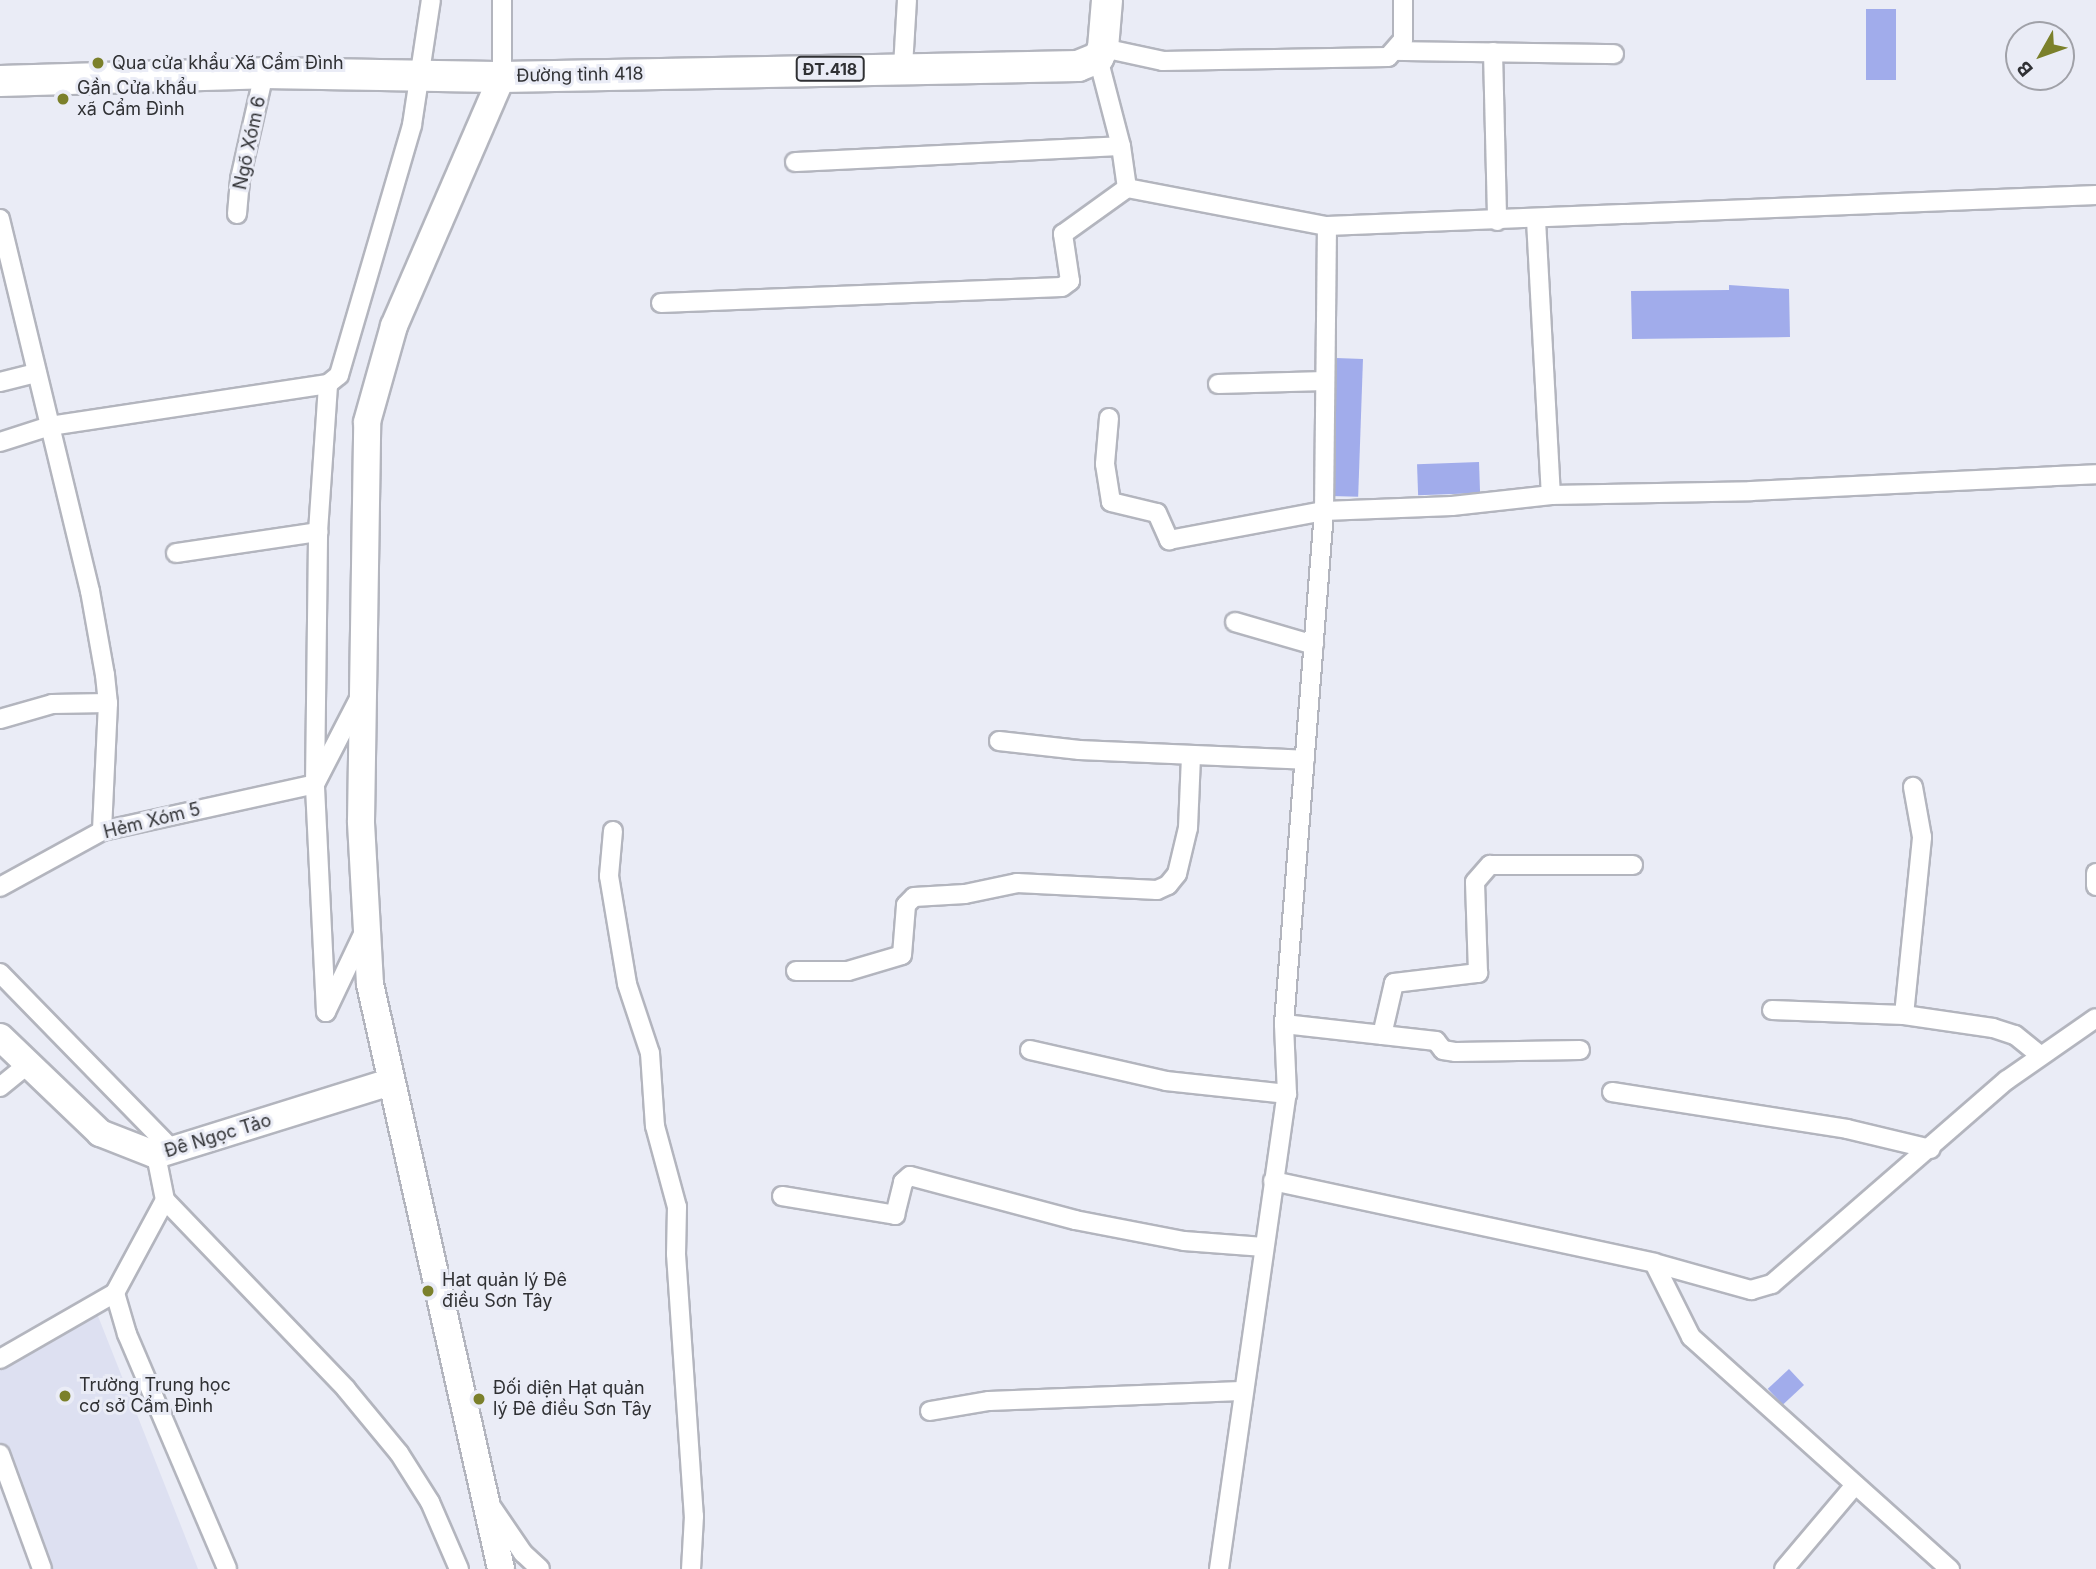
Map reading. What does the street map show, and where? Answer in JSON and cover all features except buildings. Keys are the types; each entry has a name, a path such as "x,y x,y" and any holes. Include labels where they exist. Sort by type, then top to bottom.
{"main road":[{"path":"1101,53 1107,0"},
{"name":"Đường tỉnh 418","path":"0,81 264,73 502,77 1078,66 1101,53"},
{"path":"501,1569 370,984 361,821 367,422 394,326 502,77"},
{"name":"Đê Ngọc Tảo","path":"0,1037 100,1133 165,1152 390,1082"}],"street":[{"path":"0,442 50,426 328,384 339,375 349,353 412,125 418,76 427,49 431,0"},
{"path":"502,0 502,77"},
{"path":"903,68 907,0"},
{"path":"1398,51 1403,40 1403,0"},
{"path":"1126,188 1121,146 1101,53 1163,61 1388,57 1398,51 1614,54"},
{"path":"1493,52 1497,222"},
{"name":"Ngõ Xóm 6","path":"237,214 240,179 264,73"},
{"path":"794,162 1121,146"},
{"path":"661,303 1062,287 1070,281 1063,234 1126,188 1326,226 1497,222 2096,195"},
{"path":"0,219 4,259 37,373 90,591 108,703 102,831"},
{"path":"1536,220 1551,495"},
{"path":"1219,1569 1241,1391 1287,1094 1284,1024 1324,511 1326,226"},
{"path":"0,382 37,373"},
{"path":"1219,384 1325,380"},
{"path":"328,384 318,532 315,784 326,1012 367,927"},
{"path":"1109,418 1105,473 1111,502 1157,513 1169,540 1324,511 1452,506 1551,495 1751,492 2096,474"},
{"path":"176,553 318,532"},
{"path":"1235,622 1314,645"},
{"path":"315,784 363,691"},
{"path":"0,719 52,704 108,703"},
{"path":"999,741 1305,760"},
{"path":"796,971 848,971 902,956 906,905 914,897 965,894 1017,883 1157,890 1168,885 1177,874 1188,828 1191,755"},
{"name":"Hẻm Xóm 5","path":"0,887 102,831 315,784"},
{"path":"1904,1014 1922,837 1913,787"},
{"path":"613,831 609,876 627,984 650,1053 654,1126 677,1207 676,1254 694,1516 691,1569"},
{"path":"1382,1035 1389,991 1394,983 1478,973 1475,882 1490,865 1633,865"},
{"path":"2096,873 2096,886"},
{"path":"0,973 165,1152 166,1200 115,1293 0,1359"},
{"path":"1772,1010 1904,1014 1993,1028 2015,1035 2041,1056"},
{"path":"1273,1181 1654,1263 1751,1290 1772,1284 2041,1056 2096,1018"},
{"path":"1284,1024 1436,1041 1443,1051 1580,1050"},
{"path":"1030,1050 1166,1081 1287,1094"},
{"path":"0,1087 28,1064"},
{"path":"1612,1092 1847,1129 1931,1149"},
{"path":"782,1196 895,1215 903,1182 910,1176 1075,1220 1184,1241 1264,1247"},
{"path":"166,1200 346,1389 399,1453 430,1502 459,1569"},
{"path":"1654,1263 1691,1337 1950,1569"},
{"path":"115,1293 127,1334 228,1569"},
{"path":"930,1411 989,1401 1241,1391"},
{"path":"0,1454 41,1569"},
{"path":"1784,1569 1854,1485"},
{"path":"483,1493 523,1553 540,1569"}],"shaded area":[{"name":"Trường Trung học cơ sở Cẩm Đình","path":"96,1311 198,1569 49,1569 0,1445 0,1348"}],"place":[{"name":"Qua cửa khẩu Xã Cẩm Đình","path":"98,63"},
{"name":"Gần Cửa khẩu xã Cẩm Đình","path":"63,99"},
{"name":"Hạt quản lý Đê điều Sơn Tây","path":"428,1291"},
{"name":"Trường Trung học cơ sở Cẩm Đình","path":"65,1396"},
{"name":"Đối diện Hạt quản lý Đê điều Sơn Tây","path":"479,1399"}]}
